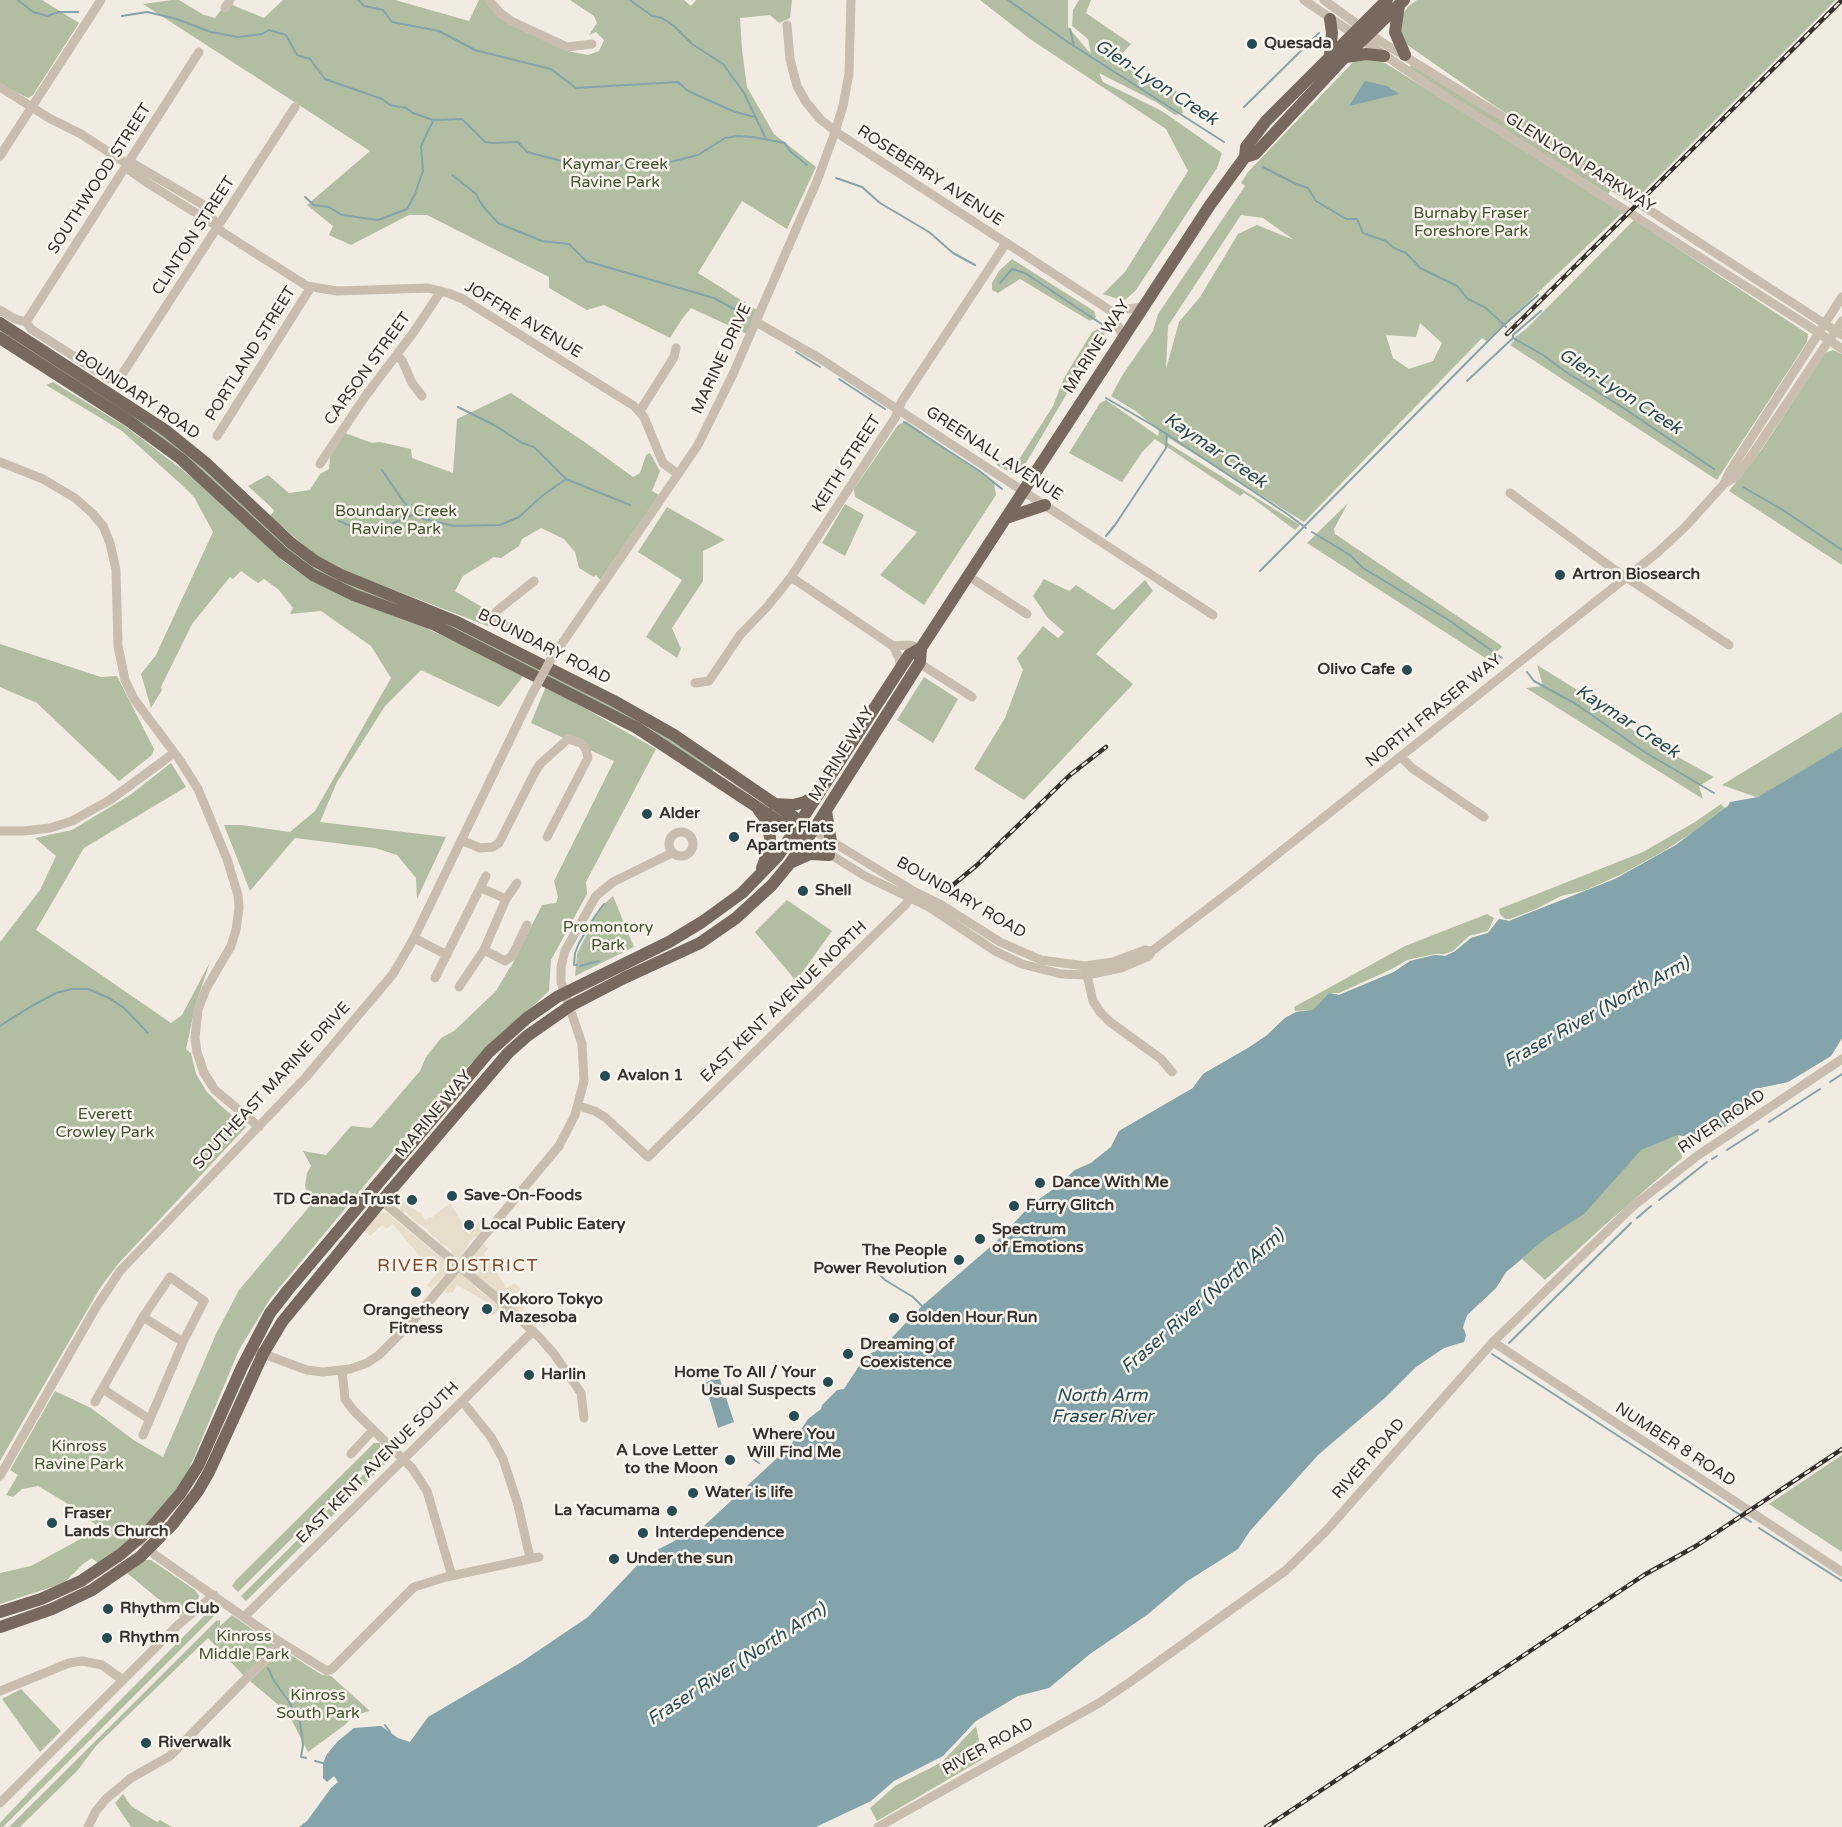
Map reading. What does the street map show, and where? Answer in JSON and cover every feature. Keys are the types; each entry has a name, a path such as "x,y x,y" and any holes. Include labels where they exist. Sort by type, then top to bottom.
{"main road":[{"path":"1397,2 1395,32 1405,55"},
{"name":"MARINE WAY","path":"0,1627 92,1590 149,1549 178,1517 198,1491 216,1459 273,1336 296,1304 381,1201 508,1053 527,1036 570,1006 682,952 717,931 754,903 791,862 826,811 919,663 921,648 1006,518 1026,493 1123,337 1210,205 1245,157 1246,147 1266,121 1330,56 1362,33 1397,2"},
{"path":"1330,19 1332,33 1330,56"},
{"name":"MARINE WAY","path":"1245,157 1255,154 1345,57 1362,33"},
{"path":"1345,57 1366,54 1384,56"},
{"name":"BOUNDARY ROAD","path":"0,323 165,430 207,464 291,543 315,561 341,575 458,622 614,701 674,735 773,804 798,827"},
{"name":"BOUNDARY ROAD","path":"0,338 129,421 181,459 283,553 313,575 354,595 433,624 637,728 753,804 810,835"},
{"path":"1006,518 1046,505"},
{"name":"MARINE WAY","path":"0,1612 41,1599 81,1581 140,1539 166,1512 198,1466 250,1349 270,1313 489,1052 526,1018 565,992 652,951 702,922 742,893 778,856 909,655 921,648"},
{"path":"773,804 793,805 805,802 822,790"},
{"path":"753,804 766,820 770,837 767,860 758,876"},
{"path":"826,811 831,842"},
{"path":"791,862 810,854 829,855"}],"street":[{"path":"0,156 100,0"},
{"path":"489,0 500,13 511,21 567,46 592,44"},
{"name":"MARINE DRIVE","path":"532,694 552,657 709,425 817,181 835,132 849,74 850,0"},
{"name":"GLENLYON PARKWAY","path":"1304,0 1330,19 1405,55 1839,333"},
{"name":"GLENLYON PARKWAY","path":"1324,0 1362,33 1384,56 1842,349"},
{"name":"ROSEBERRY AVENUE","path":"786,25 790,59 797,86 810,108 835,132 1111,311"},
{"name":"SOUTHWOOD STREET","path":"26,322 199,52"},
{"name":"JOFFRE AVENUE","path":"0,87 81,134 127,164 132,163 202,204 216,226 295,280 311,287 337,291 423,288 441,291 463,299 626,400 640,411"},
{"name":"CLINTON STREET","path":"117,381 295,107"},
{"name":"KEITH STREET","path":"695,684 709,681 741,635 791,577 1006,243"},
{"name":"PORTLAND STREET","path":"217,436 311,287"},
{"name":"CARSON STREET","path":"320,464 441,291"},
{"name":"NORTH FRASER WAY","path":"1086,970 1121,968 1149,956 1152,951 1657,553 1685,528 1724,484 1730,471 1842,297"},
{"path":"1123,337 1111,311 1143,307"},
{"name":"BOUNDARY ROAD","path":"0,310 15,320 26,322 31,329 108,378 117,381"},
{"name":"NORTH FRASER WAY","path":"1724,484 1737,476 1743,468 1829,341 1839,333 1842,321"},
{"name":"GREENALL AVENUE","path":"756,322 819,358 1213,615"},
{"path":"676,348 674,357 640,411 661,461 678,474"},
{"path":"397,356 402,360 412,383 422,396"},
{"path":"0,462 43,479 75,498 103,526 114,555 118,646 125,680 134,699 198,789 227,859 238,895 236,930 231,946 206,989 198,1010 195,1038 197,1052 204,1073 215,1090 259,1127"},
{"path":"1510,493 1626,577 1729,645"},
{"path":"968,576 1027,614"},
{"path":"791,577 893,646 899,658 900,669"},
{"path":"534,581 494,615 498,621 552,657"},
{"path":"893,646 910,645 921,648"},
{"path":"919,663 972,697"},
{"name":"SOUTHEAST MARINE DRIVE","path":"0,1476 111,1284 138,1251 306,1077 393,974 414,938 532,694"},
{"path":"461,840 480,848 493,847 499,843 534,772 568,739 581,743 586,749 588,758 548,837"},
{"path":"0,831 50,828 72,821 110,800 174,753"},
{"path":"1401,757 1412,768 1485,817"},
{"name":"BOUNDARY ROAD","path":"810,835 831,842 995,951 1022,964 1062,974 1086,970"},
{"name":"BOUNDARY ROAD","path":"810,835 829,855 865,876 913,895"},
{"path":"250,1349 307,1370 342,1371 367,1363 389,1346 458,1266 559,1146 578,1106 584,1081 585,1060 582,1044 561,982 561,967 565,951 596,896 613,882 672,853"},
{"path":"435,978 486,876"},
{"path":"459,987 484,950 507,899 517,883"},
{"path":"481,888 507,899"},
{"name":"EAST KENT AVENUE NORTH","path":"578,1106 595,1111 606,1118 648,1158 913,895"},
{"path":"484,950 506,961 512,956 527,925"},
{"path":"414,938 447,955"},
{"path":"1086,970 1093,1001 1100,1012 1110,1022 1161,1059 1172,1072"},
{"name":"RIVER ROAD","path":"878,1827 1099,1702 1285,1571 1326,1531 1492,1342 1587,1249 1656,1186 1842,1059"},
{"path":"370,1192 533,1331 554,1354 581,1393 584,1418"},
{"path":"95,1402 143,1317 170,1277 204,1300 183,1342 143,1435"},
{"path":"143,1317 183,1342"},
{"name":"EAST KENT AVENUE SOUTH","path":"244,1617 533,1331"},
{"name":"NUMBER 8 ROAD","path":"1492,1342 1842,1572"},
{"path":"342,1371 345,1399 417,1474 427,1491 452,1576"},
{"path":"103,1389 149,1419"},
{"path":"140,1539 155,1555 244,1617 327,1671 332,1669 409,1591 420,1584 535,1557 503,1459 491,1437 462,1401"},
{"path":"351,1454 373,1430"},
{"path":"0,1803 178,1625 214,1595"},
{"path":"88,1827 96,1811 106,1799 131,1778 170,1756 281,1642"},
{"path":"0,1691 69,1663 82,1661 102,1665 123,1680"}],"green space":[{"path":"0,0 42,0 79,23 33,95 28,98 0,84"},
{"name":"Kaymar Creek Ravine Park","path":"179,0 204,15 215,18 230,4 264,18 283,0 395,0 469,21 479,0 485,0 567,51 588,55 599,51 604,40 596,32 589,35 597,23 594,16 570,0 684,0 691,6 696,0 792,0 790,18 779,23 770,15 740,18 747,87 774,134 816,167 787,229 742,201 698,273 757,310 747,334 691,308 670,338 604,305 587,310 549,288 549,277 427,215 409,215 351,245 329,235 333,226 307,205 370,151 143,4"},
{"path":"980,0 1068,0 1068,27 1091,54 1088,39 1072,26 1073,10 1079,0 1091,0 1086,13 1131,44 1115,61 1157,86 1165,83 1178,93 1183,113 1175,115 1156,102 1099,73 1103,82 1162,111 1222,153 1217,168 1136,290 1124,301 1103,294 1125,272 1188,171 1166,129 1030,39"},
{"path":"1417,0 1836,0 1637,198 1492,104 1406,44 1399,35 1402,15"},
{"name":"Burnaby Fraser Foreshore Park","path":"1356,59 1375,59 1385,63 1623,212 1487,341 1482,338 1304,522 1167,437 1166,442 1300,525 1295,530 1255,500 1244,493 1240,496 1155,439 1143,451 1122,482 1069,453 1100,403 1106,400 1158,436 1159,431 1137,412 1111,396 1123,374 1153,331 1158,314 1245,186 1241,183 1248,172","holes":["1241,215 1263,218 1294,240 1257,225 1238,234 1200,297 1179,322 1166,369 1168,326","1420,323 1442,343 1433,361 1409,369 1393,358 1386,335 1416,337"]},
{"path":"1411,65 1611,190 1608,194 1408,69"},
{"path":"1634,220 1808,334 1807,342 1717,480 1510,345 1516,339 1514,338 1526,329"},
{"path":"1012,259 1094,311 1096,317 1090,321 1020,279 998,293 992,290 992,283 999,271"},
{"path":"1107,324 1103,340 1077,376 1077,373 1074,373 1075,380 1023,468 1014,474 998,466 996,463 1018,461 1053,406 1064,378 1092,332"},
{"path":"0,329 165,437 213,477 284,544 317,569 437,618 615,707 681,745 714,768 712,771 659,737 307,568 210,480 0,334"},
{"path":"1833,350 1842,354 1842,565 1729,491 1762,449 1825,353"},
{"path":"53,382 125,426 197,481 284,562 312,581 417,624 525,674 499,707 421,670 385,706 337,782 320,822 446,837 417,899 416,878 397,855 375,848 295,838 250,891 224,825 290,832 315,811 391,678 371,646 321,611 290,614 293,608 279,590 264,579 258,583 241,571 233,579 230,577 192,624 161,687 162,690 151,708 141,674 156,655 213,532 194,497 183,486 122,431 46,385"},
{"name":"Boundary Creek Ravine Park","path":"511,393 633,477 640,473 646,455 650,453 660,471 652,491 659,495 600,580 596,575 594,577 579,568 575,552 564,539 541,528 522,539 519,546 501,558 494,557 463,576 455,591 487,610 490,627 348,572 314,554 270,516 274,511 272,508 248,486 268,475 289,493 310,490 320,474 329,469 330,457 345,433 372,443 380,442 411,449 412,458 453,473 457,419"},
{"path":"906,421 994,482 996,495 924,605 880,575 917,532 855,497 854,489 898,425"},
{"path":"1348,503 1334,529 1335,534 1499,644 1502,647 1492,656 1493,663 1307,543"},
{"path":"845,504 864,515 845,556 822,543"},
{"path":"667,507 725,540 703,551 703,581 672,628 681,649 677,658 646,637 682,580 638,552"},
{"path":"1044,579 1069,591 1076,585 1114,610 1145,580 1153,591 1096,654 1133,684 1024,800 974,769 1005,718 1023,670 1017,658 1043,626 1058,638 1064,632 1048,618 1033,596"},
{"path":"0,644 101,677 117,676 154,749 152,755 119,781 37,703 0,687"},
{"path":"1537,665 1608,709 1608,714 1651,742 1714,777 1699,786 1703,799 1526,688 1543,686"},
{"path":"924,677 958,699 933,743 897,720"},
{"name":"Kinross Ravine Park","path":"546,686 656,749 586,882 587,894 551,960 549,991 448,1085 270,1299 239,1350 188,1472 172,1495 143,1528 124,1546 98,1563 92,1558 83,1564 64,1583 0,1604 0,1573 31,1566 86,1536 103,1535 99,1527 38,1486 22,1489 13,1497 6,1495 18,1475 10,1470 55,1391 91,1408 135,1441 163,1457 216,1334 239,1290 309,1207 305,1185 311,1166 303,1151 326,1155 351,1126 371,1128 420,1071 426,1057 441,1038 454,1031 496,991 511,967 542,905 556,903 558,897 554,881 614,761 531,723"},
{"path":"1842,712 1842,763 1812,791 1756,797 1722,785"},
{"name":"Everett Crowley Park","path":"171,763 186,787 84,848 36,930 171,1023 182,1015 210,962 196,1003 186,1049 191,1053 196,1074 207,1092 246,1127 118,1264 100,1288 0,1461 0,942 40,890 56,856 35,838 72,830 130,795"},
{"path":"1721,804 1725,808 1728,806 1744,819 851,1379 865,1357 885,1345 922,1306 996,1242 1031,1205 1075,1170 1091,1163 1111,1147 1119,1131 1193,1088 1203,1074 1266,1036 1285,1018 1296,1012 1312,1010 1295,1011 1294,1007 1405,946 1487,914 1494,918 1488,931 1469,936 1453,951 1407,960 1339,993 1329,993 1339,995 1394,972 1410,961 1435,955 1445,956 1454,952 1471,938 1488,933 1499,919 1509,921 1615,879 1676,845 1692,833 1624,873 1586,890 1561,896 1510,919 1505,919 1500,914 1499,909 1643,852"},
{"name":"Promontory Park","path":"613,896 634,947 575,976 577,954 599,909"},
{"path":"787,900 832,931 796,981 755,932"},
{"path":"1842,1023 1842,1038 1831,1056 1788,1082 1759,1088 1750,1105 1725,1127 1695,1138 1678,1135 1682,1158 1545,1280 1522,1259 1506,1272 1496,1288 1467,1315 1463,1327 1447,1284 1575,1183"},
{"path":"374,1443 380,1443 380,1451 238,1592 232,1586 236,1580"},
{"path":"388,1450 393,1456 246,1601 241,1596"},
{"path":"1842,1455 1842,1552 1769,1504"},
{"path":"144,1560 151,1560 195,1590 199,1596 198,1600 180,1617 127,1573"},
{"path":"211,1609 215,1615 3,1827 0,1827 0,1823 29,1792"},
{"name":"Kinross Middle Park","path":"232,1615 274,1646 245,1677 208,1638 95,1747 78,1770 20,1827 9,1827 216,1621 220,1620 220,1626"},
{"name":"Kinross South Park","path":"283,1650 322,1675 331,1676 370,1711 354,1715 346,1724 308,1752 288,1713 250,1681"},
{"path":"21,1689 61,1731 40,1752 2,1699"},
{"path":"976,1726 983,1759 877,1821 870,1808 895,1786 942,1762"},
{"path":"123,1794 131,1806 157,1822 160,1820 172,1827 131,1827 115,1803"}],"shaded area":[{"path":"395,1192 399,1195 400,1200 404,1203 407,1200 410,1207 421,1213 425,1220 450,1203 469,1234 483,1217 489,1223 476,1238 471,1240 461,1256 456,1258 451,1255 452,1251 433,1237 427,1229 418,1225 405,1211 403,1213 401,1208 393,1204 391,1198"},
{"path":"380,1212 387,1213 450,1263 450,1270 431,1288 427,1285 437,1273 427,1265 393,1224 386,1229 382,1225 370,1236 363,1230"},
{"path":"483,1244 488,1248 484,1254 507,1288 514,1283 521,1289 514,1296 525,1307 519,1313 500,1294 465,1266 467,1260"},
{"path":"457,1272 461,1272 473,1282 475,1287 502,1308 493,1316 489,1312 492,1305 457,1285 452,1293 448,1294 445,1291"}],"water":[{"path":"1365,81 1387,86 1399,94 1349,106"},
{"name":"North Arm Fraser River","path":"1842,747 1842,1038 1831,1056 1788,1082 1759,1088 1750,1105 1725,1127 1695,1138 1677,1135 1641,1150 1584,1214 1546,1238 1506,1272 1496,1288 1467,1315 1463,1327 1466,1335 1464,1342 1444,1348 1416,1367 1386,1397 1318,1455 1250,1531 1238,1549 1186,1582 1147,1615 1090,1654 1049,1688 1018,1696 976,1721 943,1756 894,1781 871,1801 816,1827 299,1827 307,1821 338,1782 334,1776 327,1782 323,1778 323,1763 338,1741 354,1728 381,1726 398,1738 410,1742 428,1717 520,1663 588,1617 647,1555 704,1526 790,1446 808,1419 821,1409 822,1405 837,1390 844,1389 865,1357 885,1345 922,1306 996,1242 1031,1205 1075,1170 1091,1163 1111,1147 1119,1131 1193,1088 1203,1074 1266,1036 1285,1018 1296,1012 1313,1010 1329,993 1339,995 1394,972 1410,961 1435,955 1445,956 1454,952 1471,938 1488,933 1499,919 1509,921 1615,879 1676,845 1728,806 1730,802 1758,797"},
{"path":"719,1376 734,1422 718,1428 705,1383"}],"waterway":[{"name":"Kaymar Creek","path":"18,0 33,12 47,16 59,12 78,12"},
{"path":"358,0 364,6 383,10 392,22 439,31 475,50 551,69 576,88 678,82 688,91 735,112 755,117"},
{"path":"630,0 652,16 662,18 674,26 692,44 723,64 744,93 766,139"},
{"name":"Glen-Lyon Creek","path":"1008,0 1072,45"},
{"name":"Kaymar Creek","path":"122,16 147,12 177,19 211,32 238,37 262,34 269,30 286,35 297,55 310,59 325,79 433,120 462,119 485,142 518,142 527,152 562,161 633,166 670,162 698,155 725,138 738,136 785,143 790,151 807,165"},
{"name":"Glen-Lyon Creek","path":"1070,29 1074,46 1224,142"},
{"path":"1244,107 1319,33"},
{"path":"305,197 314,205 329,207 342,215 378,220 407,209 423,171 421,146 433,121"},
{"name":"Glen-Lyon Creek","path":"1263,167 1308,188 1316,201 1346,219 1357,219 1363,233 1386,241 1394,248 1406,253 1420,268 1457,286 1468,299 1486,308 1506,327"},
{"path":"452,175 476,194 482,205 498,223 542,241 569,244 586,261 714,298 745,315"},
{"name":"Kaymar Creek","path":"836,178 862,187 880,203 929,232 953,253 975,265"},
{"name":"Kaymar Creek","path":"1000,283 1012,269 1025,273 1103,325 1075,375 1076,377"},
{"path":"1260,571 1504,325 1538,295"},
{"name":"Glen-Lyon Creek","path":"1541,311 1513,335 1513,338 1543,355 1714,469"},
{"path":"1467,381 1513,338"},
{"path":"796,352 820,367"},
{"path":"839,379 885,409"},
{"name":"Kaymar Creek","path":"1106,398 1159,429 1306,528"},
{"path":"458,407 494,425 522,443 534,447 566,479 630,505"},
{"path":"904,422 981,472 1002,489"},
{"path":"1106,536 1166,448 1167,435"},
{"path":"382,470 403,501 415,514 424,519 454,526 500,525 519,517 542,496 566,479"},
{"name":"Glen-Lyon Creek","path":"1743,487 1783,510 1842,550"},
{"path":"339,521 356,528 391,524 415,514"},
{"name":"Kaymar Creek","path":"1312,532 1350,555 1363,568 1447,619 1502,658"},
{"name":"Kaymar Creek","path":"1527,672 1534,681 1576,704 1643,751 1714,793"},
{"path":"577,965 574,965 575,953 579,943 604,904"},
{"path":"580,966 599,961"},
{"path":"0,1026 56,993 72,989 88,989 109,998 124,1008 148,1033"},
{"path":"1830,1082 1842,1074"},
{"path":"1769,1122 1820,1089"},
{"path":"1727,1150 1758,1130"},
{"path":"1712,1159 1717,1156"},
{"path":"1659,1200 1707,1162"},
{"path":"1637,1218 1651,1206"},
{"path":"1509,1343 1631,1223"},
{"path":"873,1268 885,1280 913,1297 922,1306"},
{"path":"1492,1354 1751,1522"},
{"path":"748,1456 759,1463"},
{"path":"1759,1528 1842,1581"},
{"path":"268,1668 300,1722 303,1745 301,1757 306,1758"},
{"path":"385,1725 390,1732"},
{"path":"315,1761 323,1763"}],"railway":[{"path":"1507,334 1842,0"},
{"path":"948,889 976,866 1070,775 1106,747"},
{"path":"1266,1827 1644,1575 1696,1546 1842,1449"}],"place":[{"name":"Quesada","path":"1252,44"},
{"name":"Artron Biosearch","path":"1560,575"},
{"name":"Olivo Cafe","path":"1407,670"},
{"name":"Alder","path":"647,814"},
{"name":"Fraser Flats Apartments","path":"734,837"},
{"name":"Shell","path":"803,891"},
{"name":"Avalon 1","path":"605,1076"},
{"name":"Dance With Me","path":"1040,1183"},
{"name":"Save-On-Foods","path":"452,1196"},
{"name":"TD Canada Trust","path":"412,1200"},
{"name":"Furry Glitch","path":"1014,1206"},
{"name":"Local Public Eatery","path":"469,1225"},
{"name":"Spectrum of Emotions","path":"980,1239"},
{"name":"The People Power Revolution","path":"959,1260"},
{"name":"Orangetheory Fitness","path":"416,1292"},
{"name":"Kokoro Tokyo Mazesoba","path":"487,1309"},
{"name":"Golden Hour Run","path":"894,1318"},
{"name":"Dreaming of Coexistence","path":"848,1354"},
{"name":"Harlin","path":"529,1375"},
{"name":"Home To All / Your Usual Suspects","path":"828,1382"},
{"name":"Where You Will Find Me","path":"794,1416"},
{"name":"A Love Letter to the Moon","path":"730,1460"},
{"name":"Water is life","path":"693,1493"},
{"name":"La Yacumama","path":"672,1511"},
{"name":"Fraser Lands Church","path":"52,1523"},
{"name":"Interdependence","path":"643,1533"},
{"name":"Under the sun","path":"614,1559"},
{"name":"Rhythm Club","path":"108,1609"},
{"name":"Rhythm","path":"107,1638"},
{"name":"Riverwalk","path":"146,1743"}],"district":[{"name":"RIVER DISTRICT","path":"458,1266"}],"water label":[{"name":"Fraser River (North Arm)","path":"1597,1013"},
{"name":"Fraser River (North Arm)","path":"1203,1302"},
{"name":"Fraser River (North Arm)","path":"737,1665"}]}
